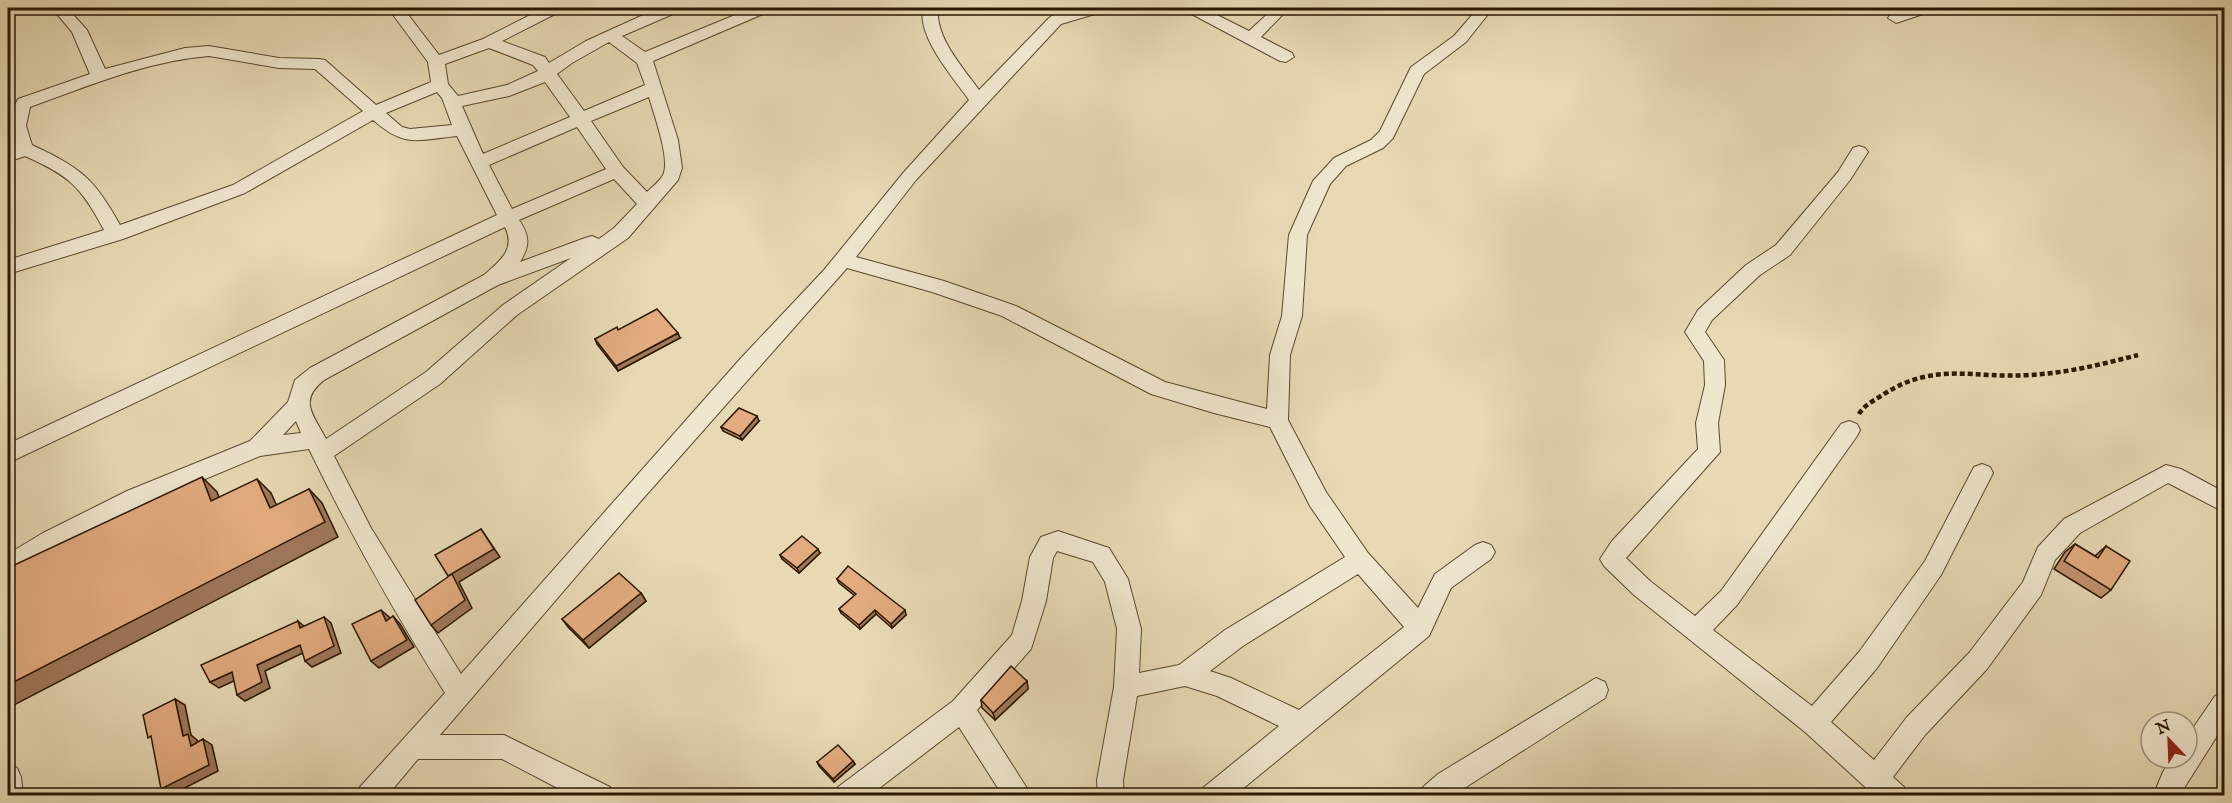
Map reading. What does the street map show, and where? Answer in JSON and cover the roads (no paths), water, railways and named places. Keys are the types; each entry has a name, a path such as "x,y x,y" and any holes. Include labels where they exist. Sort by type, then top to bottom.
{"street":[{"path":"59,8 79,30 100,77"},
{"path":"436,62 489,42 555,8"},
{"path":"643,59 764,8"},
{"path":"930,8 928,13 936,36 978,101"},
{"path":"369,795 460,695 647,478 843,260 910,176 1055,21 1072,8"},
{"path":"1055,21 1100,8"},
{"path":"1192,8 1286,57"},
{"path":"1251,38 1282,8"},
{"path":"1420,628 1360,560 1318,499 1277,420 1280,355 1292,316 1298,236 1322,181 1340,162 1377,144 1387,134 1417,71 1460,39 1486,8"},
{"path":"1896,18 1926,8"},
{"path":"399,9 436,62 440,85 452,102 462,130 508,218 518,231 520,245 516,255 491,280"},
{"path":"452,102 502,93 549,74 564,60 663,9"},
{"path":"8,566 51,540 135,498 258,447 318,446 433,378 510,310 621,232 646,202 668,181 675,169 672,149 648,66 643,59 611,36"},
{"path":"489,42 539,62 617,171 646,202"},
{"path":"116,234 93,195 77,176 57,164 16,152 16,101 185,53 201,52 279,63 319,64 396,131 409,135 462,130"},
{"path":"8,267 116,234 239,189 372,112 440,85"},
{"path":"480,162 654,88"},
{"path":"1859,152 1844,176 1783,250 1753,270 1706,315 1695,332 1714,360 1716,386 1707,423 1709,452 1612,559 1642,588 1814,723 1895,795"},
{"path":"8,454 508,218 617,171"},
{"path":"258,447 298,405 302,386 316,374 491,280 621,232"},
{"path":"843,260 937,286 1009,311 1158,388 1214,405 1277,420"},
{"path":"298,405 368,544 460,695"},
{"path":"1697,630 1729,598 1849,430"},
{"path":"1814,723 1868,660 1934,568 1982,473"},
{"path":"1875,779 1916,726 1978,661 2032,588 2046,554 2072,526 2166,474 2173,475 2224,503"},
{"path":"847,795 962,710 1022,642 1034,601 1042,557 1049,544 1058,542 1101,555 1116,579 1129,630 1126,687 1110,780 1111,795"},
{"path":"1213,795 1420,628 1443,580 1483,552"},
{"path":"1126,687 1185,675 1234,638 1360,560"},
{"path":"1185,675 1222,686 1300,724"},
{"path":"1432,795 1446,783 1596,690"},
{"path":"2166,795 2172,781 2224,704"},
{"path":"962,710 1019,795"},
{"path":"413,747 504,747 601,795"},
{"path":"8,777 10,795"}]}
